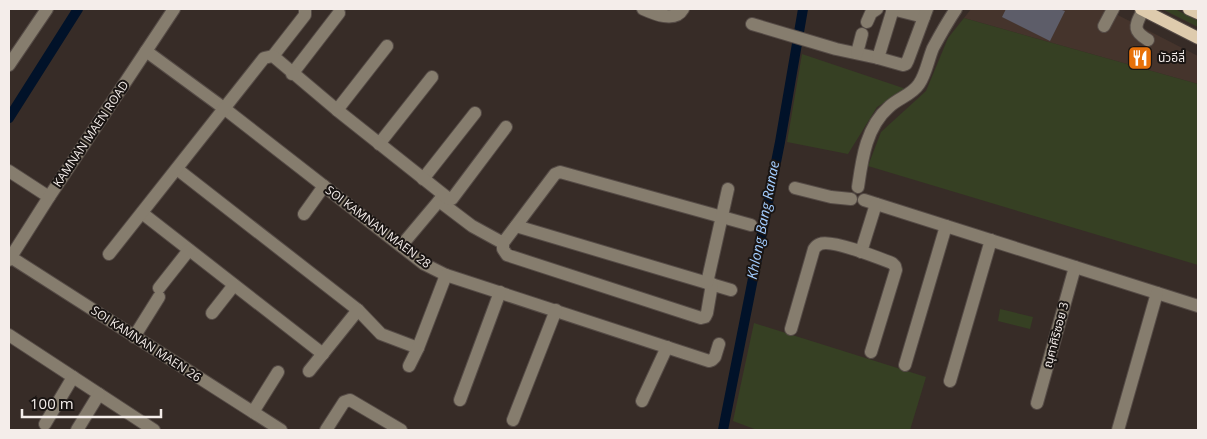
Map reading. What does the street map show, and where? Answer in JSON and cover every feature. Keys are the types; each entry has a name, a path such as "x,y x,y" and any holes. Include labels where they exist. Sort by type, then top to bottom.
{"main road":[{"path":"1142,9 1198,38"},
{"path":"1189,9 1198,14"}],"street":[{"path":"9,65 48,9"},
{"name":"KAMNAN MAEN ROAD","path":"9,258 174,9"},
{"path":"110,254 264,58 273,56 306,15 305,9"},
{"path":"643,9 656,15 667,16 676,15 683,9"},
{"path":"857,53 864,28 871,14 877,9"},
{"path":"752,24 836,49 898,64 906,64 926,13 893,9 878,58"},
{"path":"858,187 866,144 874,126 887,108 916,89 921,82 933,48 956,9"},
{"path":"1104,26 1113,9"},
{"path":"1142,9 1136,29 1138,34 1148,40"},
{"path":"292,74 339,13"},
{"path":"337,110 387,46"},
{"name":"SOI KAMNAN MAEN 28","path":"146,51 225,109 424,264 446,275 709,361 715,357 719,344"},
{"path":"273,56 292,74 423,179 472,226 503,243"},
{"path":"379,144 432,77"},
{"path":"423,179 474,113"},
{"path":"441,198 452,199 506,127"},
{"path":"177,169 358,310 381,334 418,348"},
{"path":"9,171 49,197"},
{"path":"728,189 720,216 705,317 701,318 507,255 503,249 503,243 555,174 560,172 720,216 751,225"},
{"path":"304,214 324,186"},
{"path":"851,200 850,192 853,188 858,187"},
{"path":"858,187 864,191 870,202 861,252"},
{"path":"795,188 851,200 857,203 870,202 1198,306"},
{"path":"401,246 441,198"},
{"path":"142,213 323,354"},
{"path":"516,226 731,290"},
{"path":"905,365 946,226"},
{"path":"950,381 991,240"},
{"path":"791,328 814,249 826,243 861,252 892,263 896,270 871,352"},
{"path":"134,337 159,292 189,250"},
{"name":"SOI KAMNAN MAEN 26","path":"9,258 281,430"},
{"name":"ณุศาศิริซอย 3","path":"1037,403 1075,267"},
{"path":"408,366 418,348 446,275"},
{"path":"212,313 234,285"},
{"path":"460,400 500,292"},
{"path":"1118,430 1157,293"},
{"path":"309,370 358,310"},
{"path":"513,420 556,310"},
{"path":"10,339 73,377 154,430"},
{"path":"642,402 667,347"},
{"path":"253,412 278,372"},
{"path":"45,424 73,377"},
{"path":"77,430 99,394"},
{"path":"326,430 344,402 350,400 401,430"}],"shaded area":[{"path":"971,9 1106,9 1198,56 1198,84 964,18"}],"green space":[{"path":"1162,9 1175,9 1198,21 1198,27"},
{"path":"964,18 1198,84 1198,265 868,166 881,132 926,91 948,38"},
{"path":"802,54 906,89 877,107 848,154 787,142"},
{"path":"1000,309 1033,317 1030,329 998,321"},
{"path":"754,323 926,377 910,430 757,430 733,421"}],"building":[{"path":"1006,9 1059,9 1065,11 1050,41 1002,17"}],"waterway":[{"path":"9,118 78,9"},
{"name":"Khlong Bang Ranae","path":"723,430 780,142 803,9"}],"place":[{"name":"นัวอีลี่","path":"1140,58"}]}
